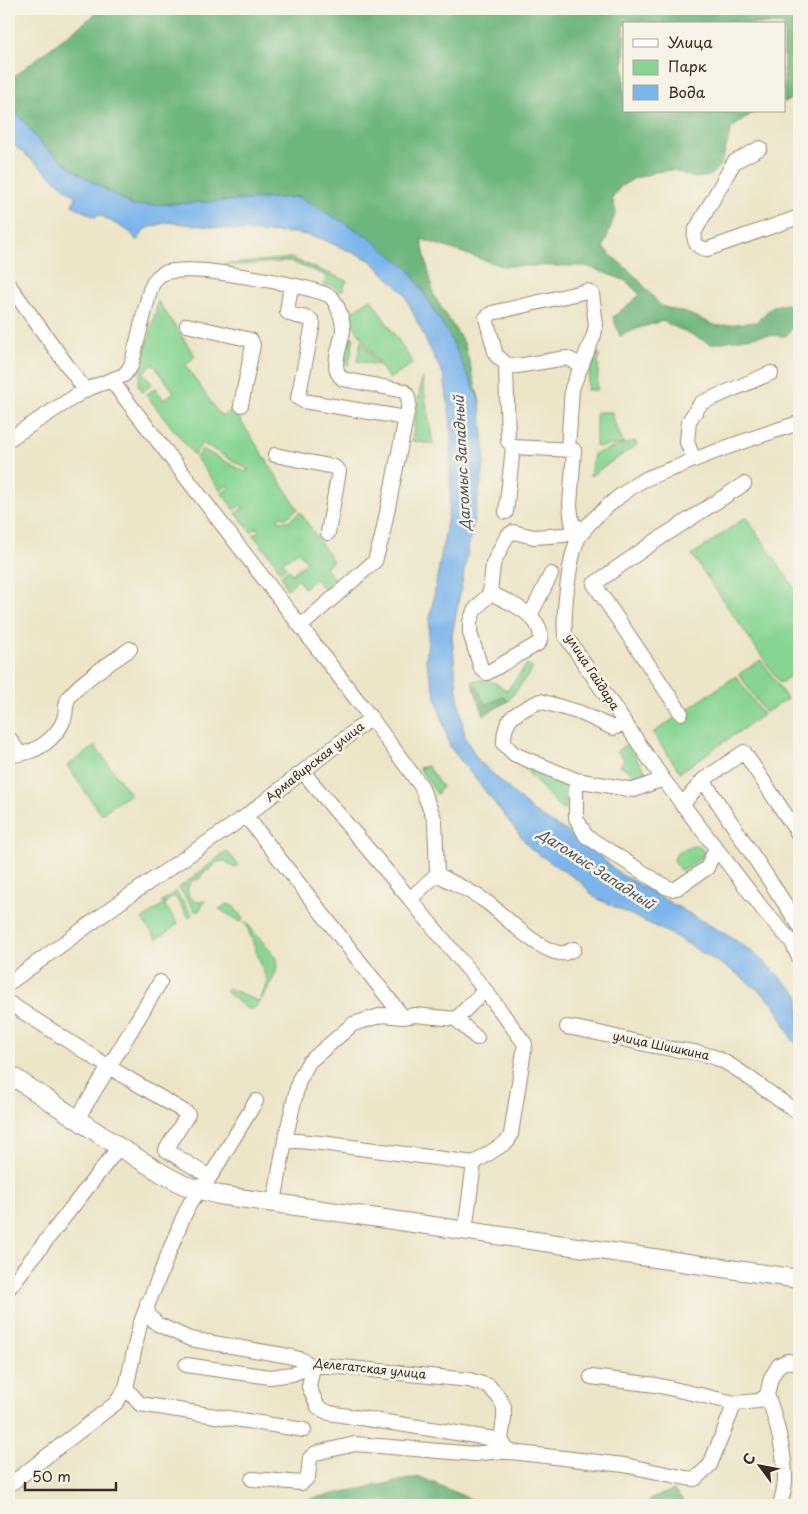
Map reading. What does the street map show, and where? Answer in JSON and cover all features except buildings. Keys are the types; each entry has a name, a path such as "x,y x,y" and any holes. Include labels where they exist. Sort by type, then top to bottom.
{"main road":[{"path":"10,1078 119,1147 184,1185 206,1183 233,1198 799,1279"}],"street":[{"path":"760,148 734,162 696,231 694,238 696,245 701,249 708,249 799,218"},
{"path":"9,439 85,390 124,375 131,366 147,299 154,282 160,276 174,271 207,271 291,285 327,294 333,299 342,322 343,331 336,366 338,375 344,379 404,391 408,395 409,400 382,537 375,560 301,626"},
{"path":"9,285 85,390"},
{"path":"291,285 287,312 308,318 313,324 298,398 303,401 406,418"},
{"path":"568,450 572,388 582,365 596,325 592,294 587,291 492,313 486,318 496,355 506,364 517,366 566,358 582,365"},
{"path":"187,325 252,340 253,345 241,405"},
{"path":"506,364 508,441 513,447 506,512"},
{"path":"694,460 687,442 689,421 701,403 771,373"},
{"name":"Армавирская улица","path":"9,983 123,900 246,816 371,718 111,380"},
{"name":"улица Гайдара","path":"799,423 736,444 639,482 592,521 577,544 573,558 564,619 565,635 663,779 765,912 792,942 799,958"},
{"path":"513,447 574,450 570,504 572,523 584,531"},
{"path":"275,455 334,467 339,471 328,533"},
{"path":"682,713 594,584 654,542 744,484"},
{"path":"490,593 530,616 540,630 541,637 539,643 490,672 484,672 481,668 469,628 474,611 490,593 492,564 509,534 515,532 524,536 534,537 569,535 584,531"},
{"path":"530,616 551,574"},
{"path":"9,738 14,755 31,752 47,743 56,733 64,719 65,704 70,697 80,686 130,649"},
{"path":"625,723 613,728 581,713 540,701 520,711 508,721 504,730 504,744 514,754 576,780 634,790 663,779"},
{"path":"371,718 421,786 435,820 437,874 410,899"},
{"path":"682,805 703,780 744,752 799,834"},
{"path":"285,1140 474,1163 508,1141 511,1134 525,1044 485,990 303,772"},
{"path":"576,780 576,818 586,836 672,889 677,888 707,868 716,848"},
{"path":"703,780 799,925"},
{"path":"246,816 403,1017"},
{"path":"437,874 471,892 487,903 519,931 543,946 554,952 564,953 574,949"},
{"path":"77,1119 160,982"},
{"path":"456,1019 485,990"},
{"path":"9,1003 109,1067 188,1114 166,1150 206,1183"},
{"path":"274,1203 285,1140 299,1080 309,1062 353,1024 383,1015 403,1017 415,1015 456,1019 477,1038"},
{"name":"улица Шишкина","path":"567,1027 662,1048 702,1053 742,1072 799,1113"},
{"path":"9,1483 12,1483 116,1403 126,1388 140,1324 182,1220 190,1203 206,1183 256,1101"},
{"path":"9,1288 119,1147"},
{"path":"466,1231 474,1163"},
{"name":"Делегатская улица","path":"148,1303 148,1314 157,1324 190,1339 283,1355 300,1359 313,1366 331,1366 468,1380 489,1386 504,1407 502,1440"},
{"path":"780,1505 785,1484 785,1468 774,1411 767,1395 771,1378 779,1365 787,1361 799,1363"},
{"path":"186,1366 270,1377 292,1374 313,1366"},
{"path":"313,1366 309,1387 318,1407 329,1413 502,1440 506,1448 511,1452"},
{"path":"591,1377 656,1385 736,1403 759,1401 767,1395"},
{"path":"126,1388 140,1404 304,1430"},
{"path":"252,1479 302,1483 308,1478 310,1458 316,1453 355,1444 475,1454 511,1452 624,1465 686,1478 695,1478 710,1465 736,1403"}],"green space":[{"path":"102,9 799,9 799,90 786,102 786,22 623,22 623,112 754,112 731,129 721,165 710,176 694,178 674,170 655,172 633,179 620,187 612,198 616,212 603,248 636,277 661,306 689,314 717,326 756,322 773,306 787,304 794,317 794,323 786,336 763,335 711,344 662,321 620,336 613,317 640,295 626,281 587,266 502,266 421,239 434,296 464,343 480,402 450,337 409,269 299,197 133,206 78,173 41,144 9,102 9,80"},
{"path":"291,258 347,281 342,291 332,286 323,285 327,276 289,261 218,265"},
{"path":"371,299 413,363 389,379 347,315"},
{"path":"158,301 195,356 186,365 188,369 219,414 223,416 233,409 298,509 286,518 281,516 277,519 286,521 300,512 333,561 325,567 337,583 326,592 315,579 304,588 298,580 287,589 281,575 288,569 292,574 307,562 298,551 283,562 286,567 280,572 275,562 253,535 259,531 257,527 251,532 236,513 243,508 241,505 234,510 222,493 229,488 228,485 220,490 196,458 202,449 245,472 249,470 202,443 194,455 146,395 155,388 164,400 174,392 153,364 143,372 152,384 143,392 138,385"},
{"path":"346,336 354,338 349,365 341,363"},
{"path":"361,340 378,365 357,361"},
{"path":"599,354 597,390 587,390 592,355"},
{"path":"422,377 433,444 412,441"},
{"path":"596,412 612,412 612,417 624,444 596,447"},
{"path":"635,441 637,445 590,476 594,454"},
{"path":"746,517 799,595 799,670 780,683 692,555"},
{"path":"761,660 787,699 765,713 739,674"},
{"path":"527,664 533,669 508,701 503,697 485,706 477,686 473,686 472,681 491,681 507,691"},
{"path":"736,676 763,715 680,772 653,733"},
{"path":"473,686 477,686 485,705 503,697 508,701 484,715"},
{"path":"626,744 647,773 643,778 620,765 624,759 617,751"},
{"path":"95,746 130,794 101,814 67,766"},
{"path":"515,758 573,783 563,811"},
{"path":"427,766 442,787 437,794 419,768"},
{"path":"696,845 704,852 702,857 686,869 680,870 674,860 677,852"},
{"path":"227,851 238,865 234,868 225,861 217,862 210,870 205,871 199,879 193,880 188,886 191,898 197,902 205,901 199,911 195,911 179,888"},
{"path":"175,891 192,914 189,918 174,896 164,904 178,924 157,939 142,920 163,904 162,902"},
{"path":"227,904 233,906 243,919 241,922 219,909"},
{"path":"245,921 277,962 275,974 261,1000 260,998 268,983"},
{"path":"228,988 260,1002 253,1009 247,1009 225,991"},
{"path":"420,1477 484,1505 278,1505"},
{"path":"674,1490 685,1505 646,1505 651,1498"}],"water":[{"name":"Дагомыс Западный","path":"9,102 41,144 78,173 133,206 299,197 367,236 409,269 450,337 480,402 485,461 452,635 457,691 465,737 478,760 534,812 581,840 620,874 732,938 754,953 799,995 799,1047 793,1041 776,1007 762,993 736,973 671,934 594,897 582,883 531,849 450,747 426,661 430,618 450,505 451,424 444,376 404,293 370,260 322,239 297,233 256,232 167,222 145,229 137,241 130,232 100,215 94,217 72,205 76,197 14,145 9,137"}]}
